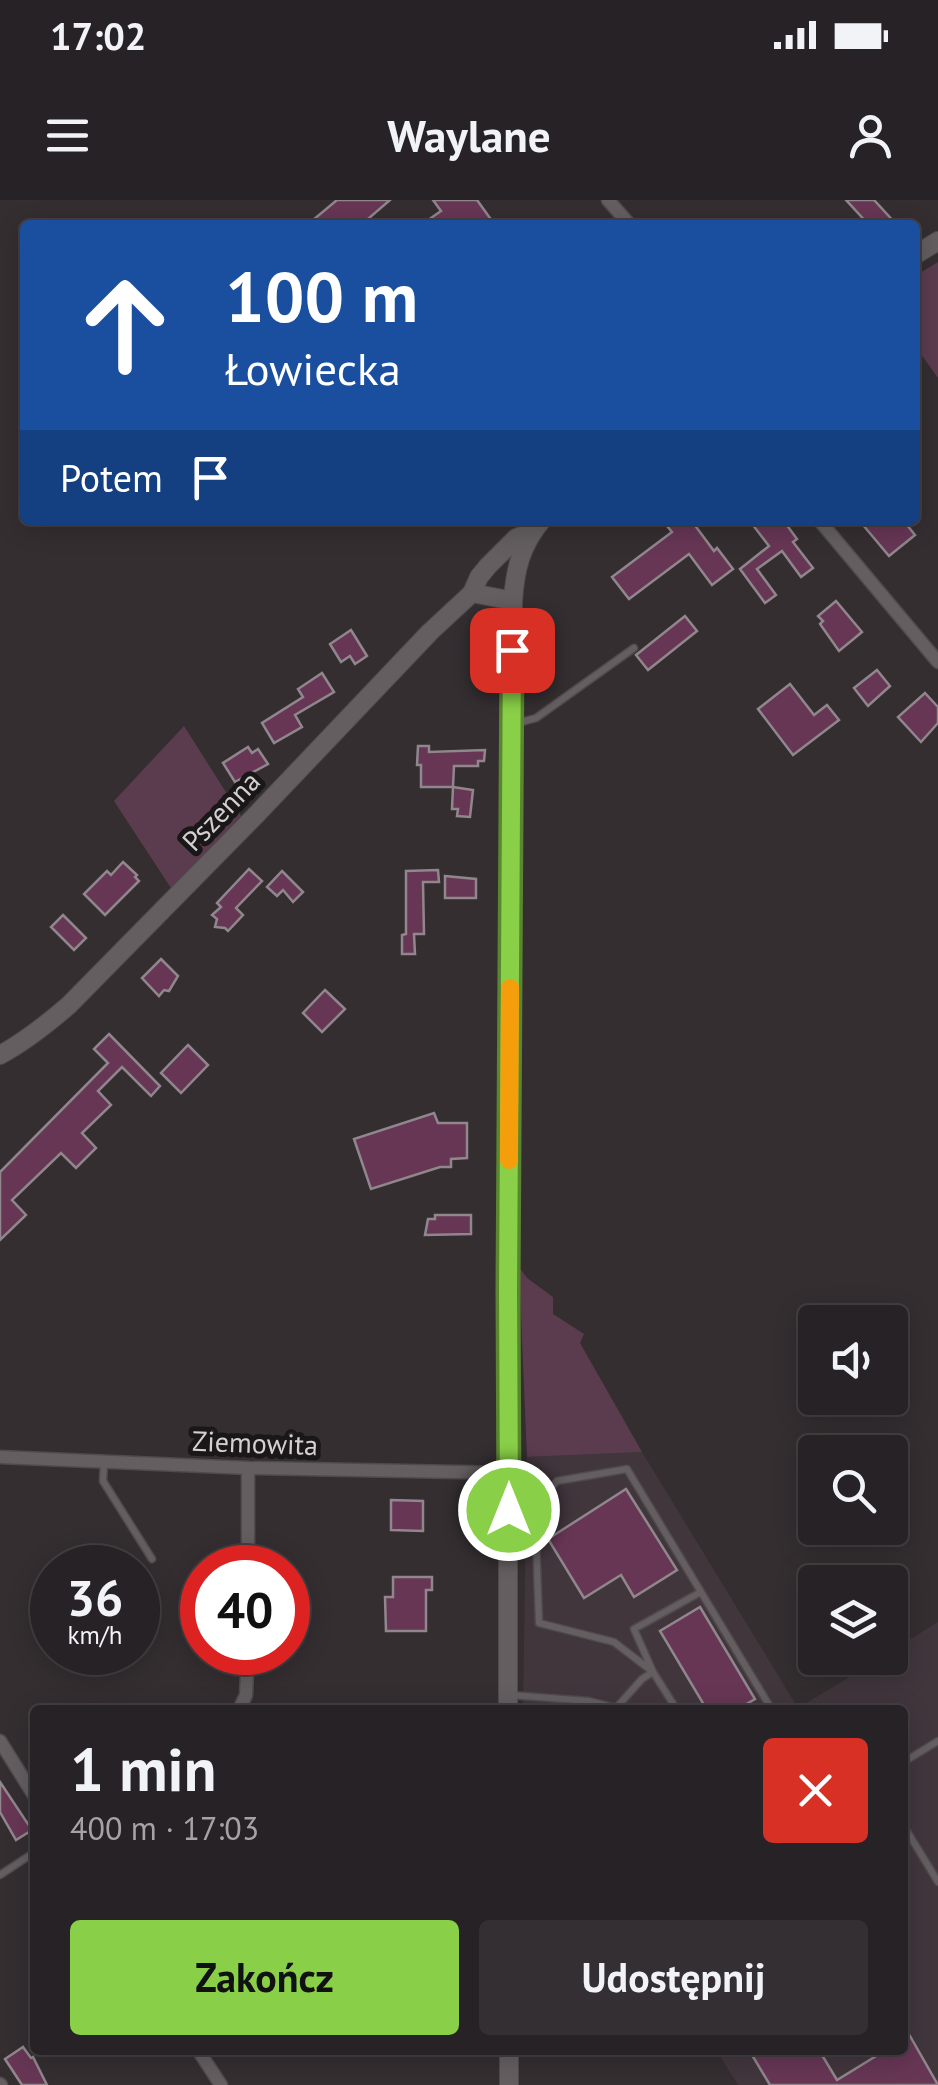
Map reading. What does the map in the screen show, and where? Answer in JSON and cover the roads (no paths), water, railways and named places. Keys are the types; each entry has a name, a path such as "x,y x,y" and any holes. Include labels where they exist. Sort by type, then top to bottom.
{"street":[{"path":"608,200 626,220"},
{"path":"508,1702 512,601 521,553 538,525"},
{"name":"Pszenna","path":"0,1055 42,1029 69,1004 256,815 516,538 538,525"},
{"path":"822,525 938,662"},
{"path":"475,585 490,575 514,580"},
{"path":"475,585 512,601"},
{"name":"Ziemowita","path":"0,1457 248,1468 509,1473"},
{"path":"248,1468 248,1545"},
{"path":"242,1705 247,1675"},
{"path":"0,1741 30,1789"},
{"path":"201,2055 221,2085"},
{"path":"509,2055 509,2085"}],"lane":[{"path":"512,725 536,718 634,648"},
{"path":"104,1462 102,1481 143,1545"},
{"path":"654,1672 614,1642 539,1623 535,1508 558,1481 627,1470 769,1705"},
{"path":"674,1705 634,1629 700,1593"},
{"path":"620,1705 642,1679 654,1672"},
{"path":"508,1702 601,1705"},
{"path":"908,1758 938,1740"},
{"path":"908,1833 938,1882"},
{"path":"0,1874 30,1855"}]}
